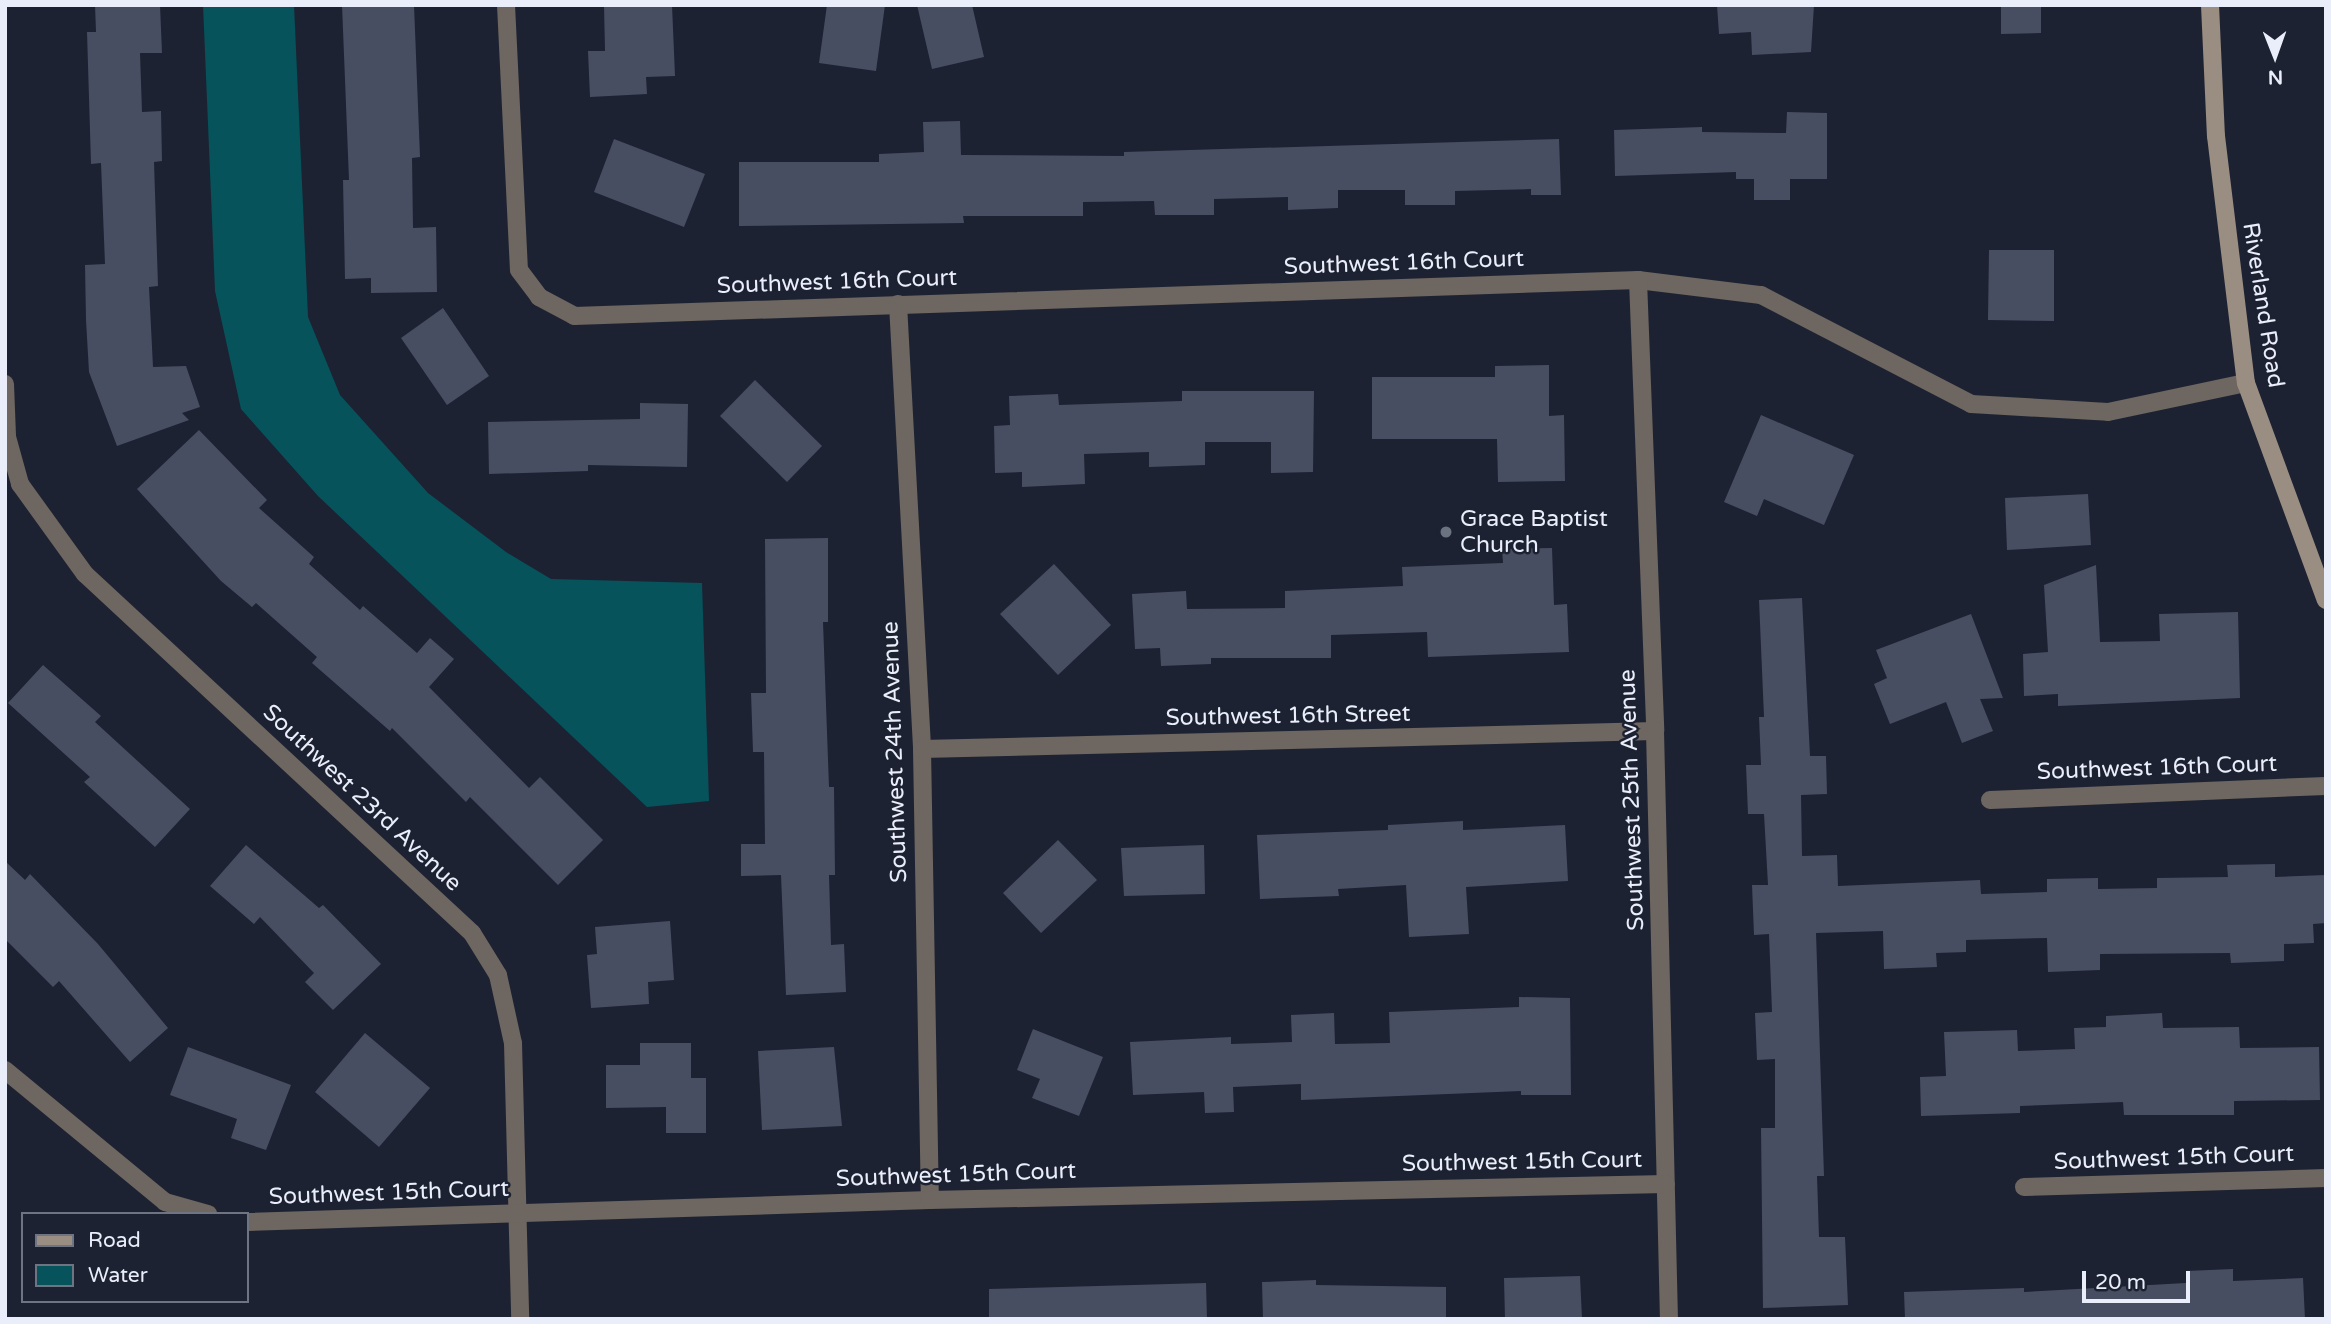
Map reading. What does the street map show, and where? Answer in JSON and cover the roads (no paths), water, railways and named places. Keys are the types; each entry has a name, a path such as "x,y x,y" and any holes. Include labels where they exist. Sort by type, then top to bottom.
{"street":[{"name":"Southwest 16th Court","path":"506,5 519,270 539,297 574,316 1638,280 1761,295 1971,404 2108,412 2246,383"},
{"name":"Riverland Road","path":"2210,5 2216,136 2246,383 2326,600"},
{"name":"Southwest 25th Avenue","path":"1638,280 1655,731 1669,1319"},
{"name":"Southwest 24th Avenue","path":"898,304 922,749 930,1200"},
{"name":"Southwest 23rd Avenue","path":"5,384 8,437 20,484 85,574 472,933 498,975 513,1043 515,1214 520,1319"},
{"name":"Southwest 16th Street","path":"922,749 1655,731"},
{"name":"Southwest 16th Court","path":"1990,800 2326,786"},
{"path":"5,1070 165,1202 201,1212"},
{"name":"Southwest 15th Court","path":"2024,1187 2326,1178"},
{"name":"Southwest 15th Court","path":"248,1222 930,1200 1666,1184"}],"water":[{"path":"203,5 294,5 308,317 340,395 428,493 506,552 551,579 702,583 709,801 647,807 318,496 241,409 215,291"}],"place":[{"name":"Grace Baptist Church","path":"1446,532"}]}
